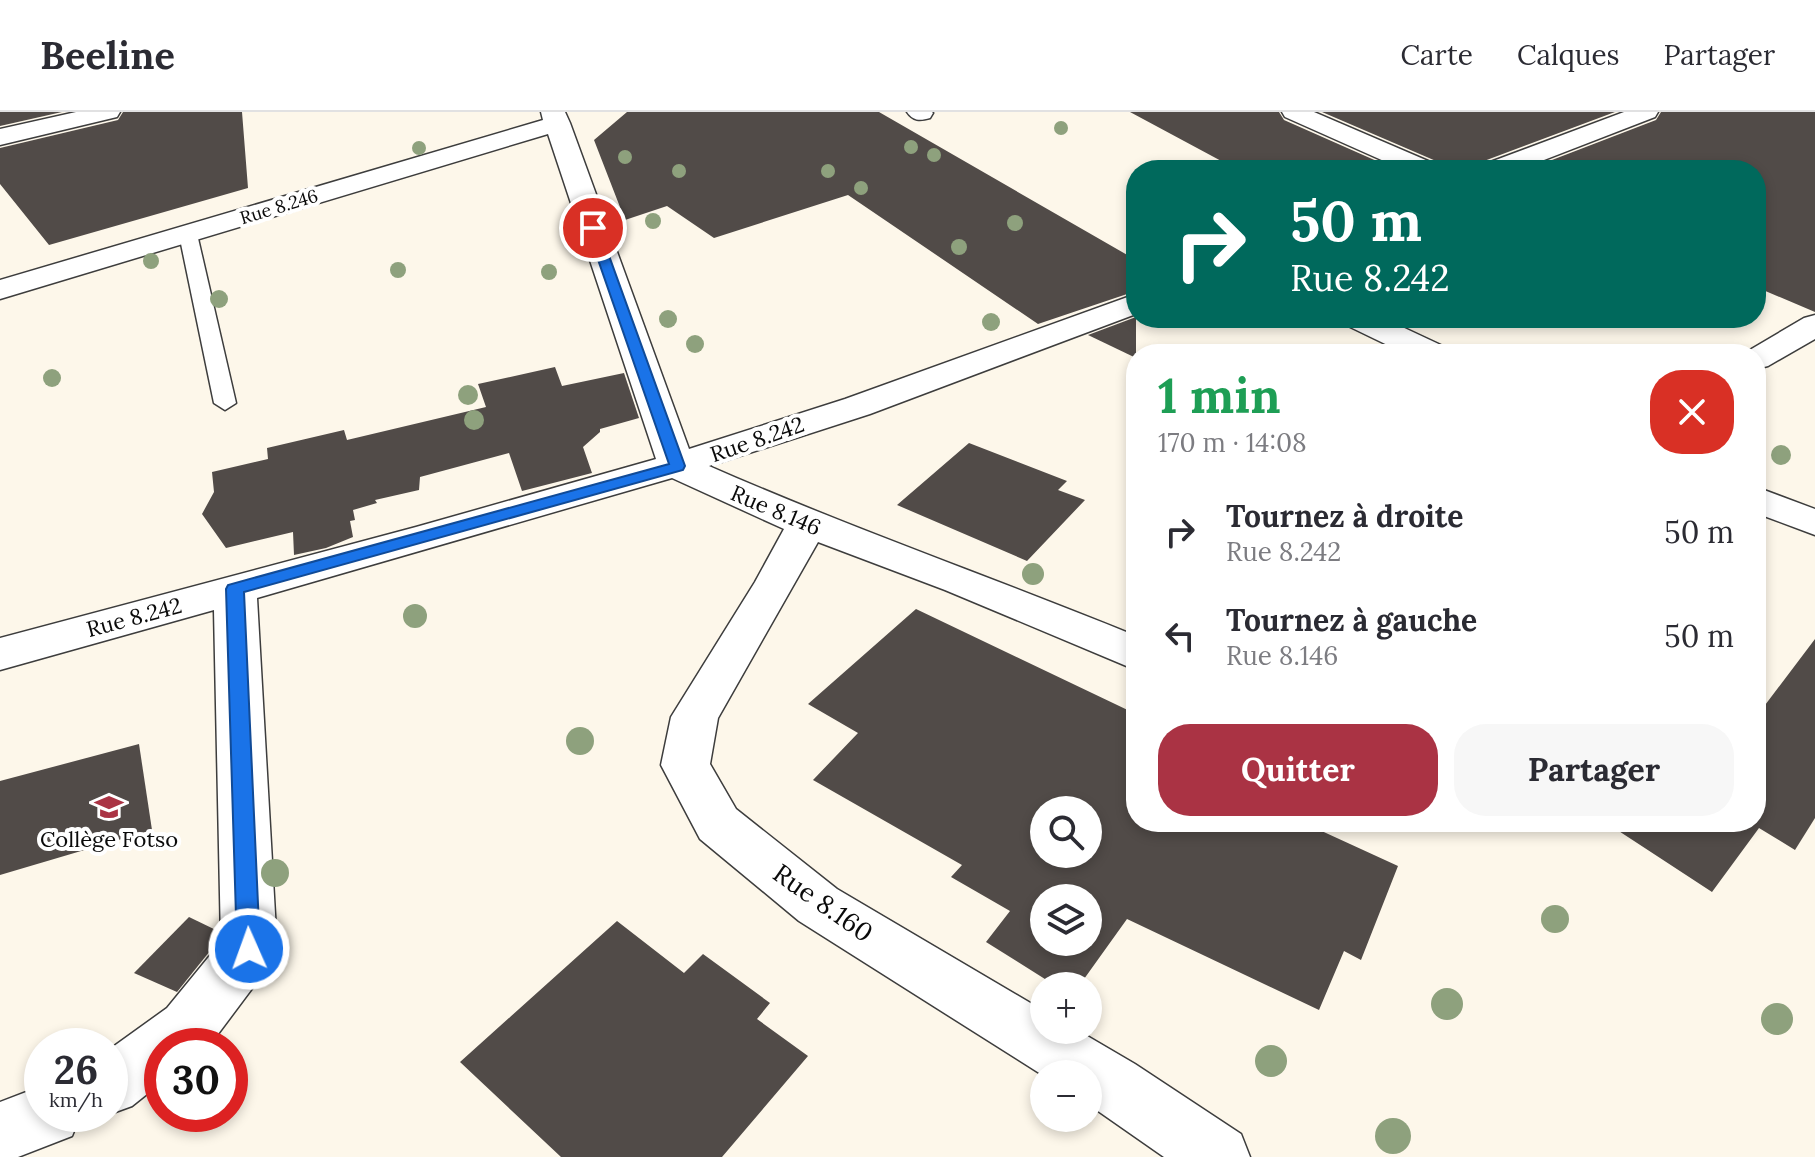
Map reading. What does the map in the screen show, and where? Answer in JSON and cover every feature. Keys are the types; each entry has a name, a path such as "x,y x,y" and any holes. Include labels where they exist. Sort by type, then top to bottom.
{"street":[{"path":"0,137 108,112"},
{"path":"1294,112 1403,160"},
{"path":"1520,160 1646,112"},
{"path":"556,118 677,466"},
{"name":"Rue 8.246","path":"0,290 556,118"},
{"name":"Rue 8.242","path":"0,654 677,466 1053,337 1126,307"},
{"path":"1766,353 1815,325"},
{"path":"1378,328 1412,344"},
{"name":"Rue 8.146","path":"677,466 807,524 960,580 1126,650"},
{"path":"1766,503 1815,523"},
{"name":"Rue 8.160","path":"807,524 776,583 695,717 685,765 718,824 818,905 1113,1085 1218,1157"},
{"path":"128,1072 188,1027 249,949 235,589"},
{"path":"0,1133 24,1124"}],"lane":[{"path":"188,234 225,403"}],"building":[{"path":"0,112 62,112 0,126"},
{"path":"123,112 242,112 248,188 49,245 0,184 0,148 118,120"},
{"path":"627,112 879,112 1126,254 1126,294 1038,324 848,195 714,238 667,206 625,220 594,140"},
{"path":"1130,112 1279,112 1284,120 1374,160 1219,160"},
{"path":"1322,112 1615,112 1487,160 1434,160"},
{"path":"1661,112 1815,112 1815,312 1766,291 1766,160 1552,160 1656,120"},
{"path":"1126,321 1126,328 1136,328 1136,344 1126,344 1126,353 1088,335"},
{"path":"555,367 562,386 624,373 639,418 600,429 583,447 592,473 522,491 509,453 420,477 419,490 375,500 377,503 353,510 355,520 350,521 353,537 326,548 294,555 293,532 226,548 202,514 214,492 212,472 268,459 267,448 344,430 347,440 486,407 478,384"},
{"path":"969,443 1067,481 1058,490 1085,500 1027,561 897,505"},
{"path":"916,609 1126,709 1126,832 1324,832 1398,866 1361,960 1344,951 1319,1010 1127,919 1102,954 1102,884 1030,884 1030,956 1100,956 1089,972 1034,972 986,942 1010,911 951,877 962,865 813,780 858,733 808,704"},
{"path":"1815,639 1815,818 1795,850 1766,832 1766,704"},
{"name":"Collège Fotso","path":"139,744 152,830 0,875 0,781"},
{"path":"1620,832 1756,832 1712,892"},
{"path":"189,917 218,931 218,941 177,992 134,973"},
{"path":"617,921 684,973 703,954 770,1003 757,1019 808,1056 722,1157 561,1157 460,1062"}],"place":[{"name":"Collège Fotso","path":"109,807"}],"route":[{"path":"249,949 235,589 677,466 593,228"}]}
